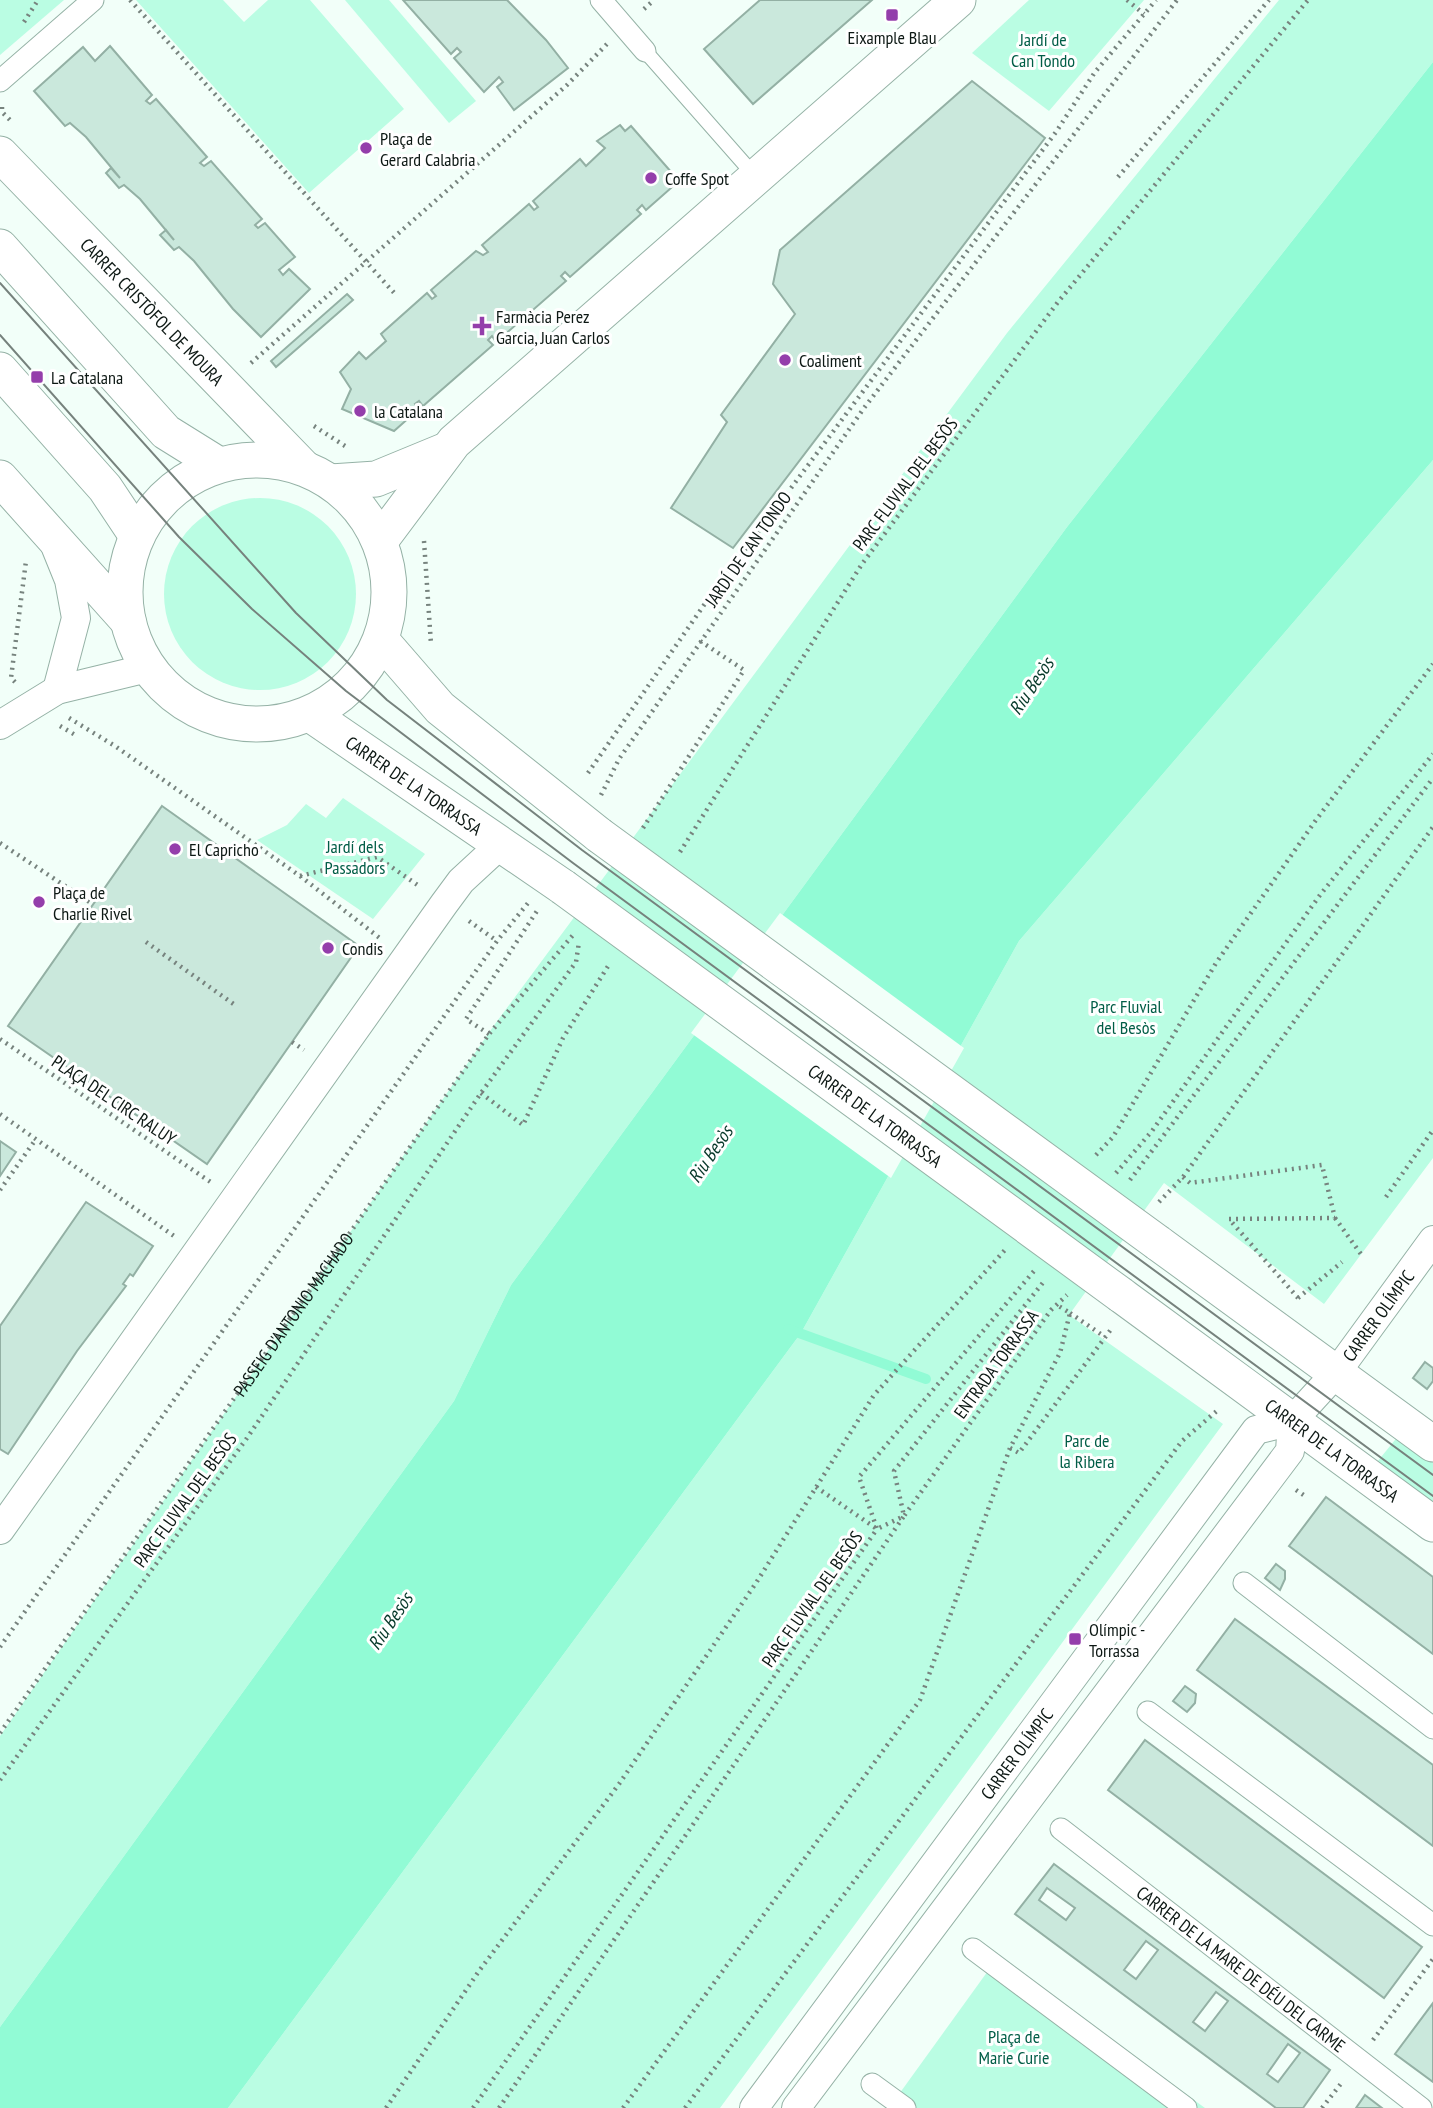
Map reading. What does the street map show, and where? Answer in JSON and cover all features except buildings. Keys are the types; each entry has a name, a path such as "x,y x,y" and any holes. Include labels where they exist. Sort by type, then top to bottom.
{"street":[{"path":"0,81 93,0"},
{"path":"601,0 645,51"},
{"path":"380,541 444,451 958,0"},
{"name":"CARRER CRISTÒFOL DE MOURA","path":"0,154 317,474"},
{"path":"0,247 166,432 219,465"},
{"path":"0,370 105,488 137,536"},
{"path":"317,474 355,502 380,541 387,564 389,603 381,640 365,671 340,696 310,714 275,724 238,724 193,708 173,695 148,668 128,621 125,578 137,536 165,498 185,481 219,465 261,459 317,474 376,479 444,451"},
{"path":"0,478 128,621"},
{"path":"51,535 69,580 76,618 57,690"},
{"path":"381,640 440,708 599,835 1433,1444"},
{"path":"0,725 57,690 148,668"},
{"name":"CARRER DE LA TORRASSA","path":"310,714 500,845 553,894 1119,1307 1292,1421 1433,1524"},
{"path":"0,1530 444,904 461,881 500,845"},
{"name":"CARRER OLÍMPIC","path":"754,2108 1256,1430 1292,1421 1336,1373 1433,1240"},
{"name":"CARRER OLÍMPIC","path":"796,2108 1290,1451 1292,1421"},
{"path":"1244,1583 1433,1728"},
{"path":"1148,1713 1433,1925"},
{"name":"CARRER DE LA MARE DE DÉU DEL CARME","path":"1061,1829 1421,2108"},
{"path":"973,1949 1186,2108"},
{"path":"872,2084 905,2108"}],"lane":[{"path":"645,51 755,176"}],"path":[{"path":"131,0 396,295"},
{"path":"1127,0 1144,14"},
{"name":"JARDÍ DE CAN TONDO","path":"589,773 704,605 1056,132 1095,72 1156,0"},
{"name":"JARDÍ DE CAN TONDO","path":"607,786 619,759 863,408 1177,0"},
{"path":"1118,177 1269,0"},
{"name":"PARC FLUVIAL DEL BESÒS","path":"680,853 862,564 1058,302 1308,0"},
{"path":"251,363 567,85 624,26"},
{"path":"304,420 345,446 356,448"},
{"path":"424,535 428,637 432,647"},
{"path":"15,682 10,678 27,568"},
{"path":"1094,1157 1113,1137 1224,952 1316,820 1433,664"},
{"path":"74,722 115,746 300,876 384,941"},
{"path":"60,726 77,736"},
{"path":"1107,1184 1152,1131 1320,895 1433,754"},
{"path":"1124,1187 1433,778"},
{"path":"1363,1257 1335,1218 1322,1165 1190,1183 1184,1177 1433,827"},
{"path":"0,843 91,903"},
{"path":"300,876 377,857 421,888"},
{"path":"489,1034 466,1019 553,894"},
{"path":"0,1647 497,941 528,902"},
{"path":"463,917 497,941"},
{"name":"PASSEIG D'ANTONIO MACHADO","path":"0,1733 489,1034 582,925"},
{"path":"146,942 235,1005"},
{"name":"PARC FLUVIAL DEL BESÒS","path":"0,1780 247,1438 481,1093 523,1125 563,1038 614,957"},
{"name":"PLAÇA DEL CIRC RALUY","path":"0,1039 213,1184"},
{"path":"292,1042 304,1051"},
{"path":"0,1114 175,1237"},
{"path":"1386,1197 1433,1130"},
{"path":"0,1190 36,1139"},
{"path":"1335,1218 1229,1219 1298,1298 1342,1262"},
{"path":"386,2108 479,1971 619,1784 755,1583 874,1395 1010,1244"},
{"name":"PARC FLUVIAL DEL BESÒS","path":"473,2108 877,1529 859,1477 1036,1269"},
{"path":"816,1487 877,1529 904,1517 894,1471 1046,1279"},
{"name":"ENTRADA TORRASSA","path":"623,2108 920,1700 1010,1448 1060,1353 1070,1313 1057,1305 1052,1310 904,1517"},
{"path":"1010,1448 1019,1454 1105,1337 1119,1307"},
{"path":"1070,1313 1105,1337"},
{"path":"685,2108 1182,1441 1216,1412"},
{"name":"PARC FLUVIAL DEL BESÒS","path":"499,2108 904,1517"},
{"path":"1322,2108 1433,1959"}],"green space":[{"path":"0,0 64,0 0,55"},
{"path":"136,0 223,0 244,22 268,0 310,0 404,109 309,193"},
{"path":"345,0 389,0 476,101 449,123"},
{"name":"Jardí de Can Tondo","path":"1029,0 1144,0 1049,111 972,53"},
{"path":"1279,0 1433,0 1433,62 1067,527 511,1285 454,1401 0,2027 0,1736 495,1024 1007,333"},
{"name":"Parc Fluvial del Besòs","path":"1433,460 1433,1158 1324,1304 1164,1183 1069,1315 1223,1424 720,2108 228,2108 801,1333 1019,941"},
{"path":"260,498 297,505 328,526 349,557 356,594 349,631 328,662 297,683 260,690 223,683 192,662 171,631 164,594 171,557 192,526 223,505"},
{"name":"Jardí dels Passadors","path":"343,798 425,854 373,919 257,840 287,825 306,804 326,818"},
{"path":"1399,1435 1433,1461 1433,1511 1373,1467"},
{"name":"Plaça de Marie Curie","path":"998,1957 1205,2108 889,2108"}],"water":[{"name":"Riu Besòs","path":"1433,62 1433,460 1019,941 801,1333 228,2108 0,2108 0,2027 454,1401 511,1285 1067,527"}],"pier":[{"path":"780,913 964,1048 891,1178 691,1033"}],"waterway":[{"path":"788,1329 926,1379"}],"tram line":[{"path":"0,283 296,613 387,700 582,850 1433,1475"},
{"path":"0,335 179,537 252,609 346,691 573,863 1433,1496"}],"place":[{"name":"Eixample Blau","path":"892,15"},
{"name":"Plaça de Gerard Calabria","path":"366,148"},
{"name":"Coffe Spot","path":"651,178"},
{"name":"Farmàcia Perez Garcia, Juan Carlos","path":"482,326"},
{"name":"Coaliment","path":"785,360"},
{"name":"La Catalana","path":"37,377"},
{"name":"la Catalana","path":"360,411"},
{"name":"El Capricho","path":"175,849"},
{"name":"Plaça de Charlie Rivel","path":"39,902"},
{"name":"Condis","path":"328,948"},
{"name":"Olímpic - Torrassa","path":"1075,1639"}],"park label":[{"name":"Parc de la Ribera","path":"1087,1450"}]}
